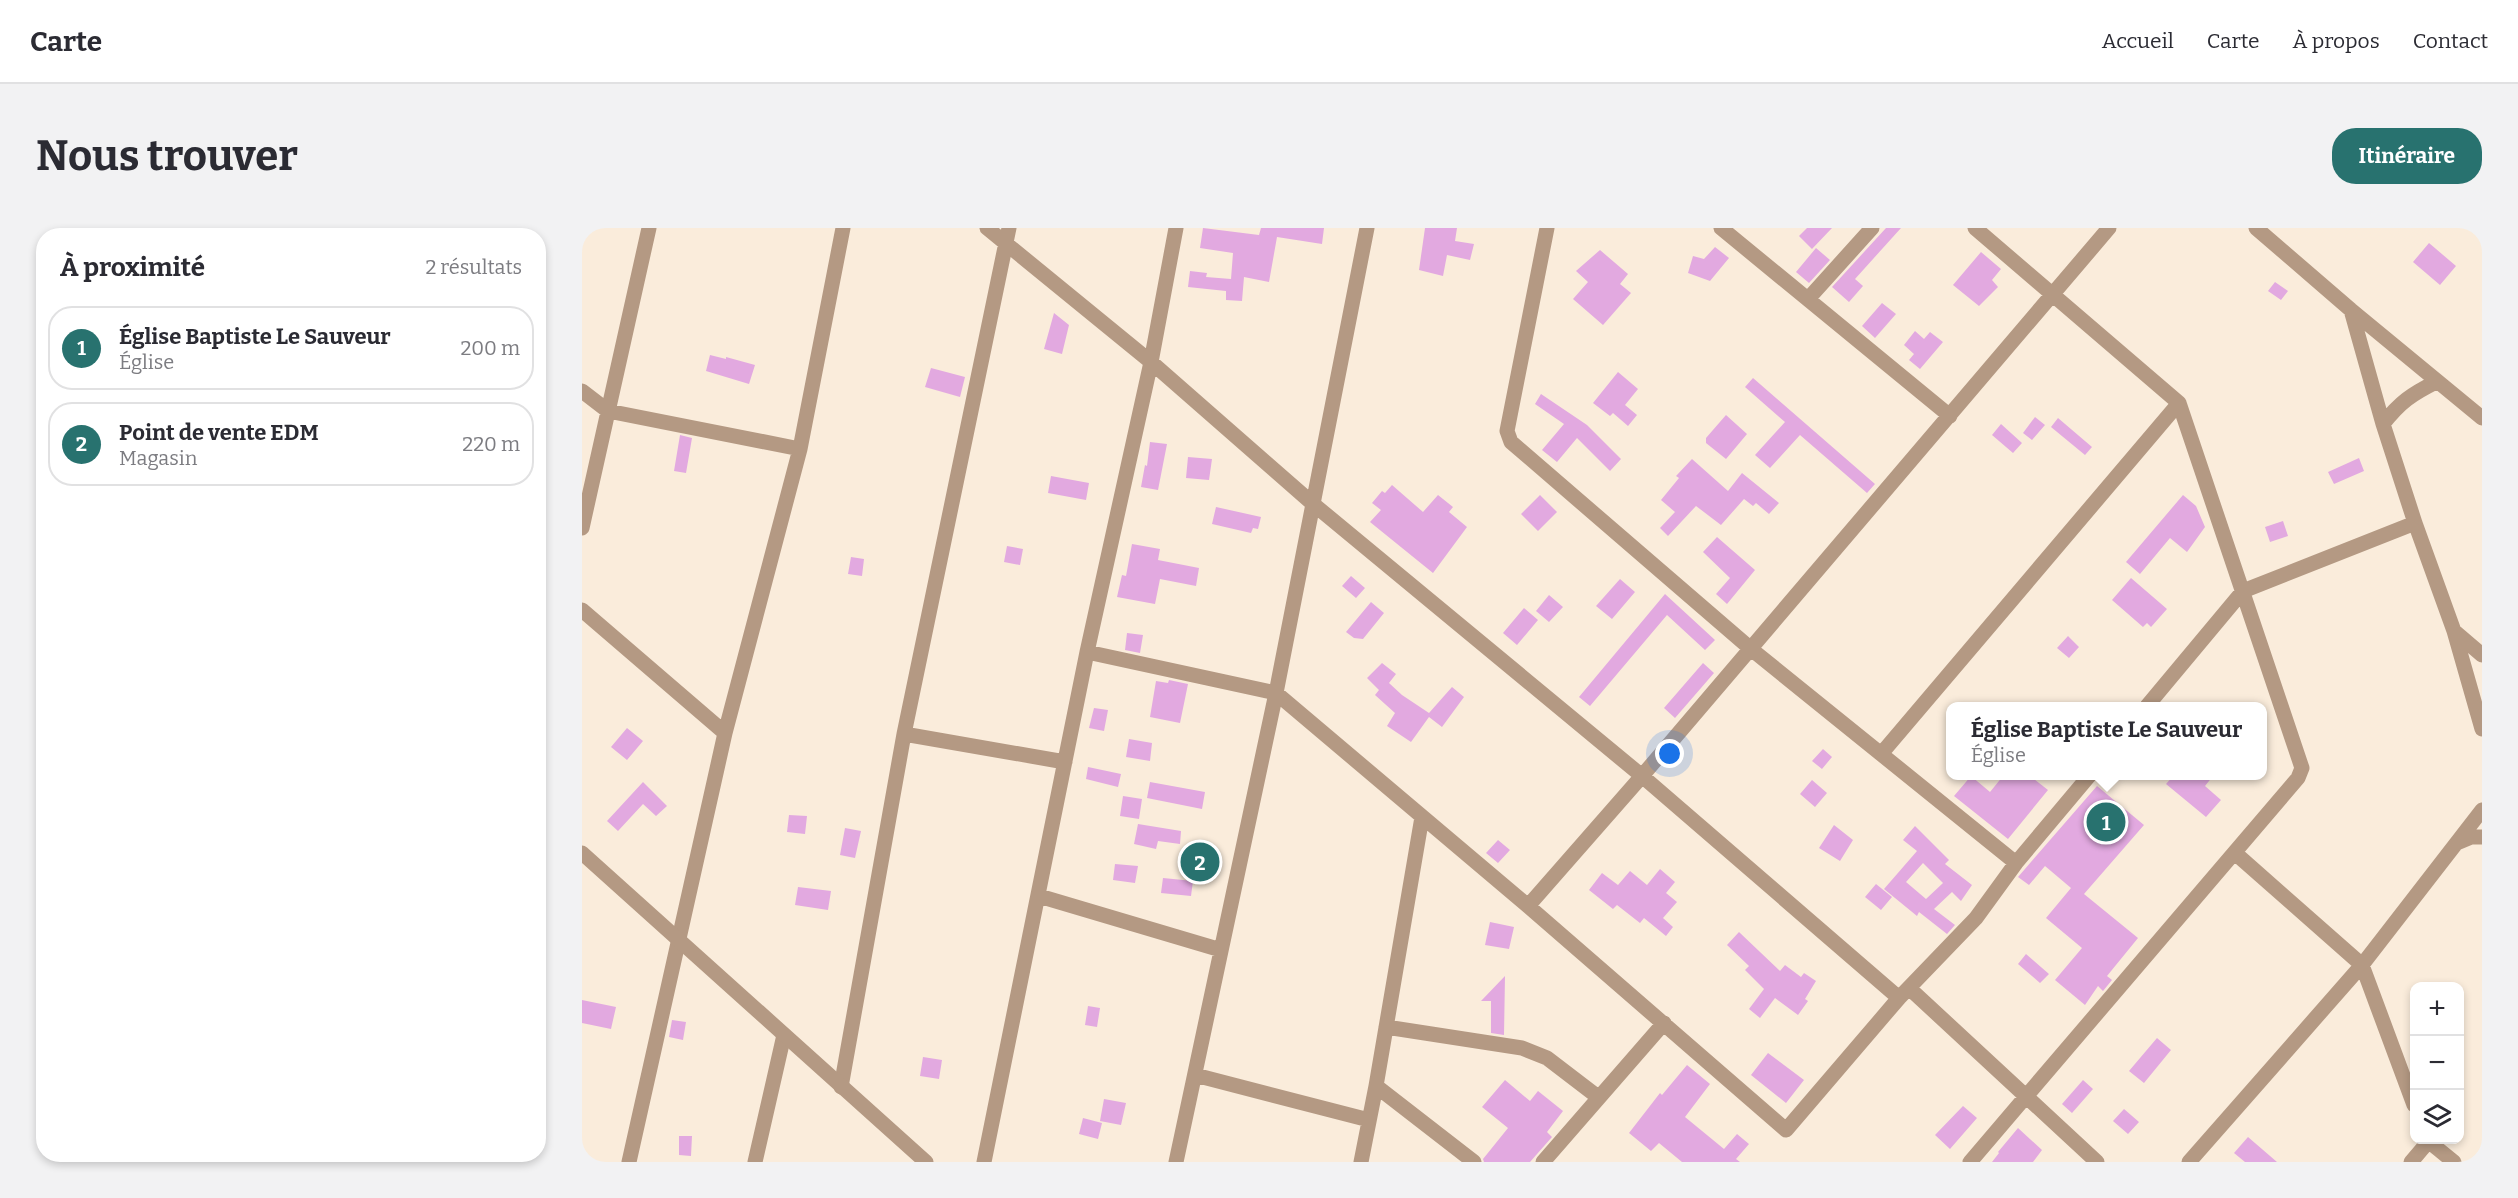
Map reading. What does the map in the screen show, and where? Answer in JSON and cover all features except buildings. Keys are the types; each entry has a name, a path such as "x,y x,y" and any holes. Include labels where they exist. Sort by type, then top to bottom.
{"street":[{"path":"582,528 649,228"},
{"path":"628,1162 680,941 725,733 800,448 843,228"},
{"path":"987,228 1151,362 1312,503 2027,1096 2097,1162"},
{"path":"841,1087 904,734 1009,228"},
{"path":"984,1162 1087,652 1151,362 1176,228"},
{"path":"1176,1162 1276,693 1367,228"},
{"path":"1547,228 1507,431 1515,447 1751,649 2016,863"},
{"path":"1722,228 1950,416"},
{"path":"1808,299 1872,228"},
{"path":"1970,1162 2235,853 2298,778 2302,768 2179,403 1975,228"},
{"path":"1528,906 1751,649 2109,228"},
{"path":"2256,228 2436,382 2482,418"},
{"path":"2351,310 2383,424 2415,524 2454,630 2482,729"},
{"path":"2383,424 2406,399 2436,382"},
{"path":"582,391 608,411 800,448"},
{"path":"1881,754 2179,403"},
{"path":"2150,702 2243,591 2415,524"},
{"path":"582,610 725,733"},
{"path":"2454,630 2482,655"},
{"path":"1087,652 1276,693 1528,906 1786,1130 1904,993 1976,918 2016,863 2086,780"},
{"path":"904,734 1065,762"},
{"path":"2189,1162 2362,965 2482,810"},
{"path":"1361,1162 1422,818"},
{"path":"2459,842 2471,837 2482,837"},
{"path":"582,853 926,1162"},
{"path":"2235,853 2362,965 2410,1092"},
{"path":"1039,896 1221,950"},
{"path":"1543,1162 1664,1023"},
{"path":"1386,1027 1521,1048 1547,1058 1598,1097"},
{"path":"755,1162 784,1035"},
{"path":"1195,1075 1369,1120"},
{"path":"1376,1086 1474,1162"},
{"path":"2411,1162 2426,1144"},
{"path":"2432,1144 2454,1162"}],"place":[{"name":"Église Baptiste Le Sauveur","path":"2106,822"},
{"name":"Point de vente EDM","path":"1200,862"}]}
